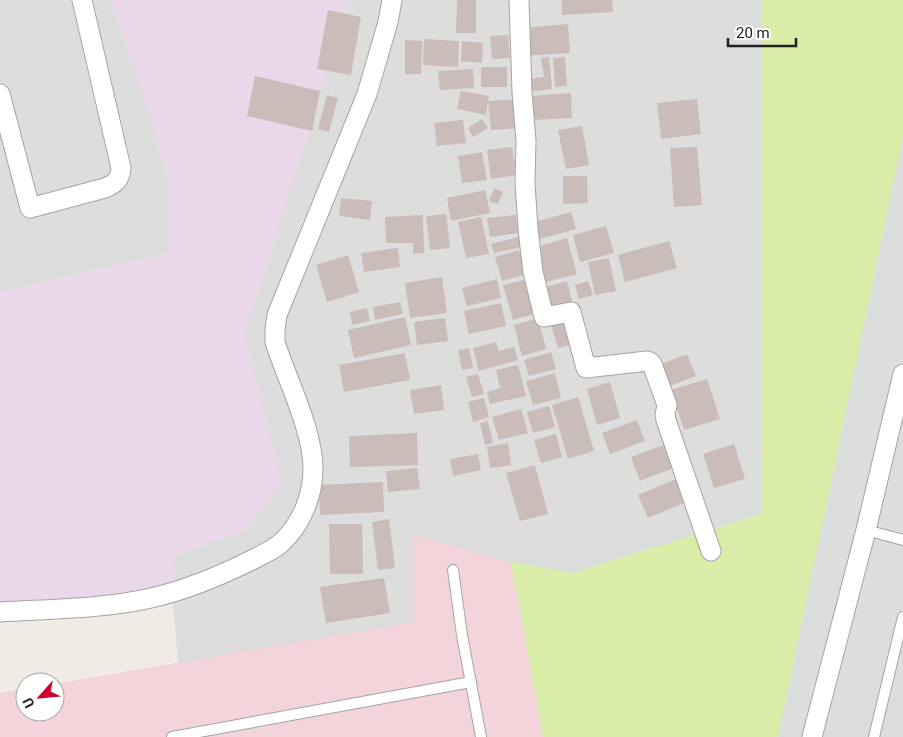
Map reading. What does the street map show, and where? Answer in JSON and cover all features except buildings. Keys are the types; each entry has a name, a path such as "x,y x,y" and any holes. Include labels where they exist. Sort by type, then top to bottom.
{"street":[{"path":"0,94 30,208 115,184 120,177 121,168 82,0"},
{"path":"0,612 97,606 151,598 182,589 232,570 280,544 296,526 305,509 312,488 313,458 309,437 275,342 277,315 367,94 392,0"},
{"path":"519,0 528,229 533,272 544,317 571,312 586,368 647,361 652,364 667,405 666,420 711,551"},
{"path":"812,737 866,530 903,374"}],"lane":[{"path":"866,530 903,540"},
{"path":"453,570 480,737"},
{"path":"874,737 903,617"},
{"path":"172,737 470,682"}],"shaded area":[{"path":"0,0 113,0 169,180 169,253 0,293"},
{"path":"112,0 349,0 244,336 281,482 247,529 174,555 173,602 0,619 0,293 169,253 169,179"},
{"path":"349,0 903,0 903,737 0,737 0,693 15,691 15,722 65,722 65,682 178,663 173,602 174,555 247,529 281,482 244,336"},
{"path":"414,535 511,562 543,737 0,737 0,693 15,691 15,722 65,722 65,682 414,622"}],"green space":[{"path":"761,0 903,0 903,137 778,737 543,737 511,562 572,573 761,514"}]}
